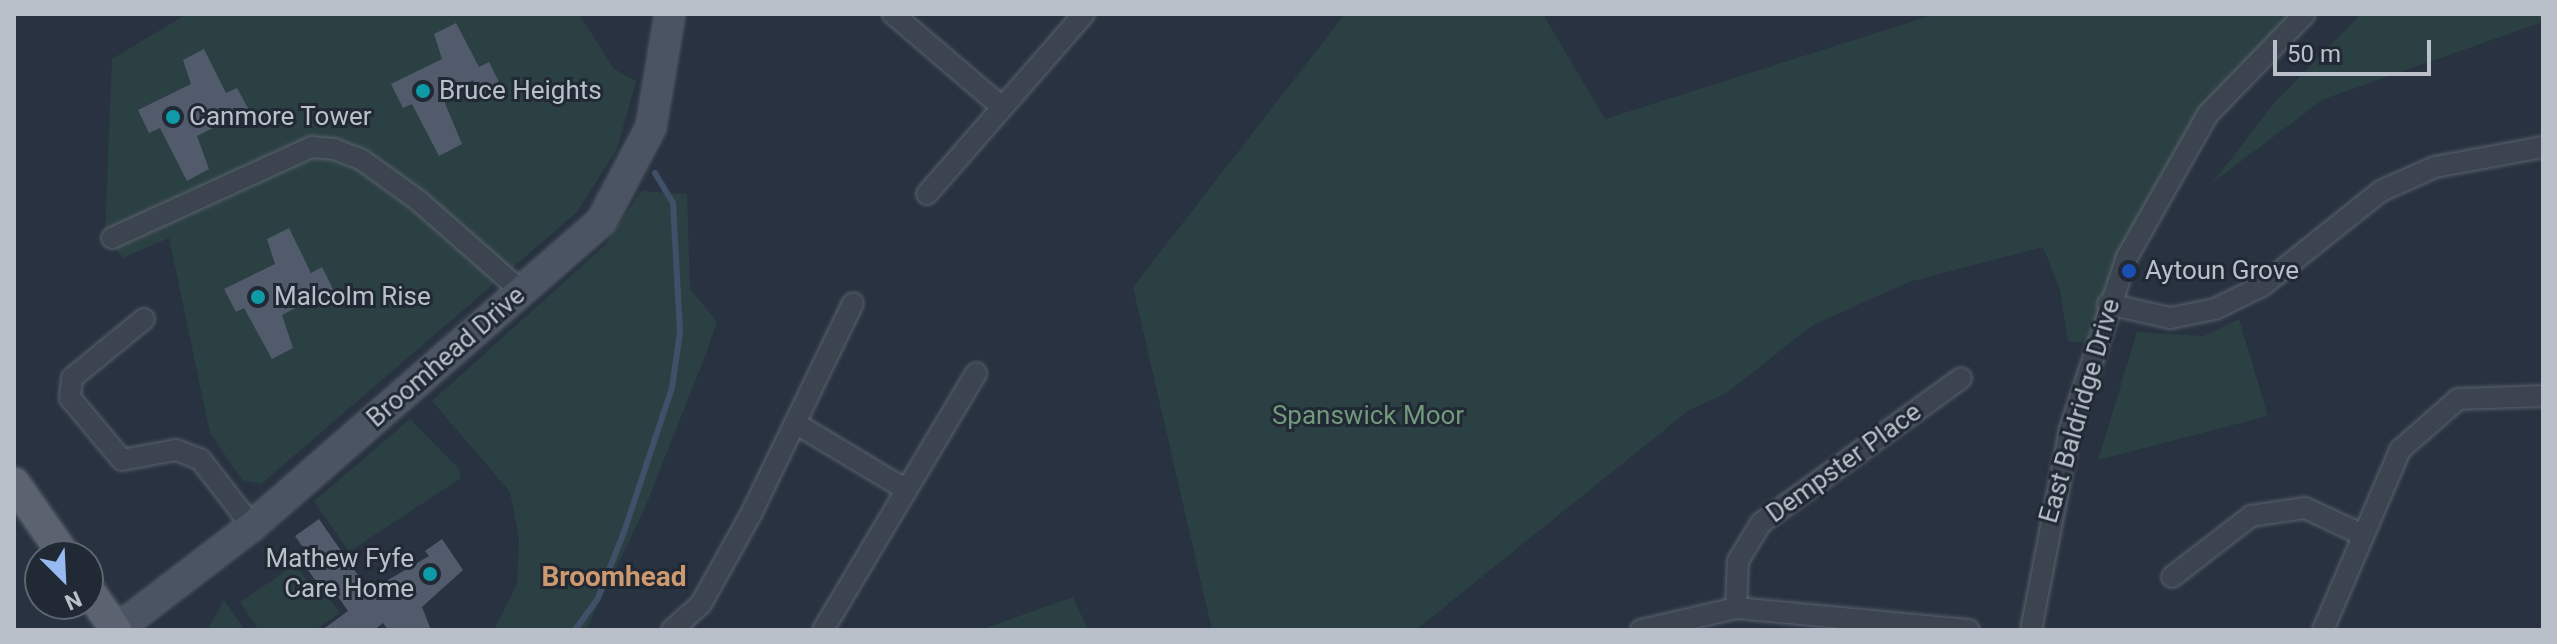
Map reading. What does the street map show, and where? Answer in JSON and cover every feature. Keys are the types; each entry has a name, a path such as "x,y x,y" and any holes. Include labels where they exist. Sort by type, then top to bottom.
{"main road":[{"name":"Broomhead Drive","path":"116,630 252,526 601,222 651,127 670,14"},
{"path":"14,483 54,540"},
{"path":"104,612 116,630"}],"street":[{"path":"893,14 1002,107"},
{"path":"927,194 1084,14"},
{"name":"East Baldridge Drive","path":"2031,630 2066,444 2108,304 2157,196 2208,114 2305,14"},
{"path":"112,238 312,147 334,149 362,160 419,201 521,291"},
{"path":"2108,304 2170,318 2215,309 2262,286 2381,191 2435,167 2543,147"},
{"path":"672,630 701,604 853,303"},
{"path":"144,319 72,378 70,398 122,460 176,450 200,459 252,526"},
{"path":"823,630 903,488 976,373"},
{"name":"Dempster Place","path":"1736,608 1738,561 1761,523 1961,378"},
{"path":"2323,630 2361,534 2400,450 2458,399 2543,396"},
{"path":"795,423 903,488"},
{"path":"2172,577 2251,516 2305,508 2361,534"},
{"path":"1641,630 1661,620 1736,608 1969,630"}],"green space":[{"path":"187,14 579,14 614,69 636,81 617,149 577,212 261,484 242,480 210,433 169,238 122,258 105,232 112,59"},
{"name":"Spanswick Moor","path":"1345,14 1543,14 1605,119 1936,14 2305,14 2208,114 2157,196 2099,345 2068,341 2060,290 2043,247 1909,282 1813,325 1725,394 1689,410 1416,630 1212,630 1133,287"},
{"path":"2361,14 2543,14 2543,22 2324,99 2212,183 2275,102"},
{"path":"641,191 687,194 690,289 717,322 644,510 586,630 494,630 517,584 519,538 510,492 432,401 605,245"},
{"path":"2239,319 2268,416 2098,460 2137,332 2204,336"},
{"path":"410,419 459,469 461,478 349,552 314,501"},
{"path":"302,560 306,566 300,570 320,600 327,595 340,613 315,630 259,630 240,602"},
{"path":"1073,597 1088,630 980,630"},
{"path":"224,600 245,630 207,630"}],"building":[{"name":"Bruce Heights","path":"456,23 479,67 489,62 501,86 480,96 473,80 442,96 462,144 439,156 412,104 403,108 391,84 442,59 434,34"},
{"name":"Canmore Tower","path":"204,49 226,93 237,88 249,110 197,136 209,169 187,181 160,128 149,133 138,110 191,84 183,60"},
{"name":"Malcolm Rise","path":"289,228 311,273 322,267 333,289 282,315 293,348 272,359 244,308 236,312 224,289 275,264 267,239"},
{"name":"Mathew Fyfe Care Home","path":"319,519 369,591 429,556 425,551 442,539 463,570 422,607 431,630 388,630 383,623 374,630 322,630 348,611 330,585 322,590 308,570 315,565 295,536"}],"waterway":[{"path":"575,630 598,598 624,532 672,388 680,332 673,203 655,173"}],"place":[{"name":"Bruce Heights","path":"423,91"},
{"name":"Canmore Tower","path":"173,117"},
{"name":"Aytoun Grove","path":"2129,271"},
{"name":"Malcolm Rise","path":"258,297"},
{"name":"Mathew Fyfe Care Home","path":"430,574"}],"district":[{"name":"Broomhead","path":"614,577"}]}
